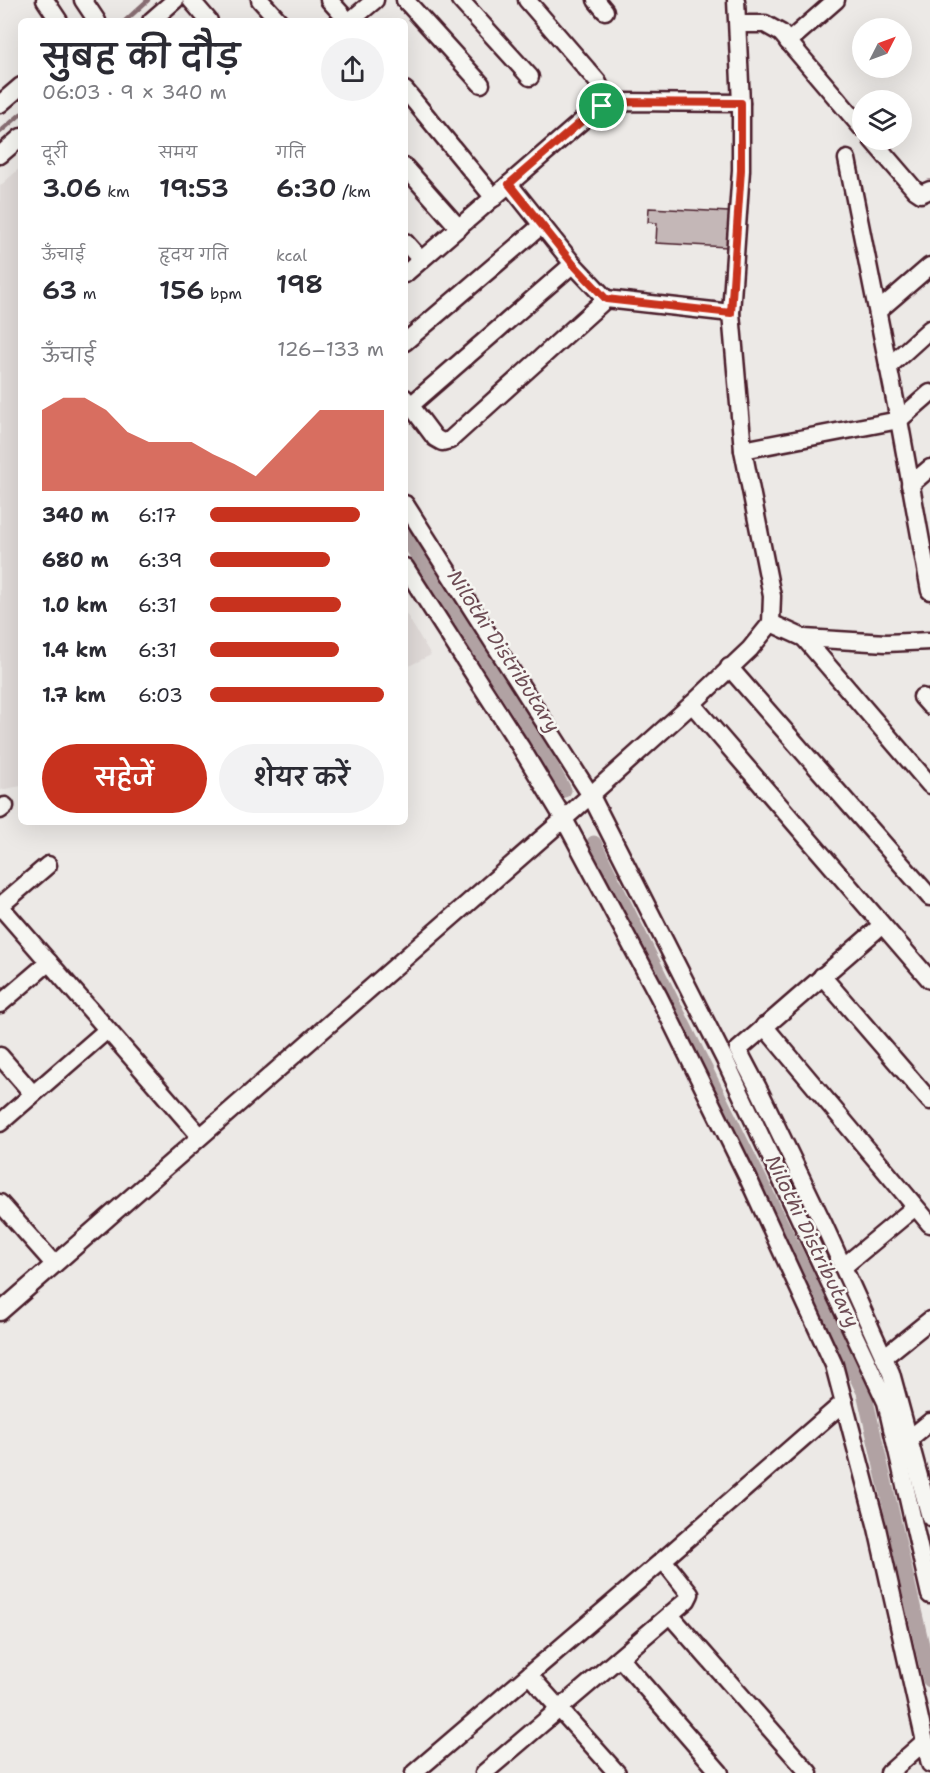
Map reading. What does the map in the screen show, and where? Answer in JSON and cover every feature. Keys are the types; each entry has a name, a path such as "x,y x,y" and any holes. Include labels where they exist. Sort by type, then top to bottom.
{"street":[{"path":"45,0 57,18"},
{"path":"83,0 94,18"},
{"path":"155,18 175,0"},
{"path":"191,0 206,18"},
{"path":"260,0 276,18"},
{"path":"329,0 346,18"},
{"path":"353,18 375,0"},
{"path":"405,0 482,84"},
{"path":"460,0 530,77"},
{"path":"527,0 597,81 602,92 602,106"},
{"path":"0,1312 564,819 692,704 750,649 771,623 772,596 743,450 731,313 741,170 741,103 736,0"},
{"path":"788,42 832,2"},
{"path":"738,24 765,24 781,33 852,117"},
{"path":"0,104 18,89"},
{"path":"408,94 494,198"},
{"path":"408,271 602,106 621,102 741,103"},
{"path":"0,155 18,140"},
{"path":"881,150 915,190 921,194 930,190"},
{"path":"847,159 929,573 930,591"},
{"path":"408,170 459,228"},
{"path":"509,184 573,264 606,299 731,313"},
{"path":"408,339 542,225"},
{"path":"408,245 421,260"},
{"path":"573,264 408,402 435,438 442,442 450,440 606,299"},
{"path":"878,311 930,266"},
{"path":"888,367 930,329"},
{"path":"743,450 899,420 930,393"},
{"path":"910,486 930,468"},
{"path":"408,509 590,794 732,1055 886,1402 930,1595"},
{"path":"408,572 564,819 659,997 834,1365 877,1527 930,1764"},
{"path":"771,623 804,638 886,643 930,641"},
{"path":"804,638 930,785"},
{"path":"729,668 930,897"},
{"path":"692,704 930,980"},
{"path":"48,865 0,906 200,1137"},
{"path":"732,1055 882,925"},
{"path":"0,1004 49,962"},
{"path":"822,976 930,1101"},
{"path":"764,1026 930,1224"},
{"path":"0,1123 107,1030"},
{"path":"732,1055 764,1098 891,1373 930,1517"},
{"path":"0,1056 33,1094"},
{"path":"0,1203 54,1264"},
{"path":"843,1267 915,1207"},
{"path":"884,1358 930,1320"},
{"path":"414,1773 844,1402"},
{"path":"909,1439 930,1422"},
{"path":"484,1773 503,1767 559,1707 687,1600 690,1594 663,1560"},
{"path":"670,1615 809,1773"},
{"path":"620,1658 720,1773"},
{"path":"529,1675 617,1773"},
{"path":"889,1773 925,1741"}],"shaded area":[{"path":"18,170 18,787 0,790 0,186"},
{"path":"408,617 431,655 408,666"}],"building":[{"path":"649,208 729,212 727,247 656,243 657,223 648,222"}],"waterway":[{"path":"128,18 148,0"},
{"path":"0,132 18,117"},
{"name":"Nilothi Distributary","path":"408,541 525,720 564,790"},
{"name":"Nilothi Distributary","path":"594,843 864,1392 930,1680"}],"route":[{"path":"621,102 741,103 741,170 731,313 606,299 573,264 509,184 602,106 621,102"}]}
